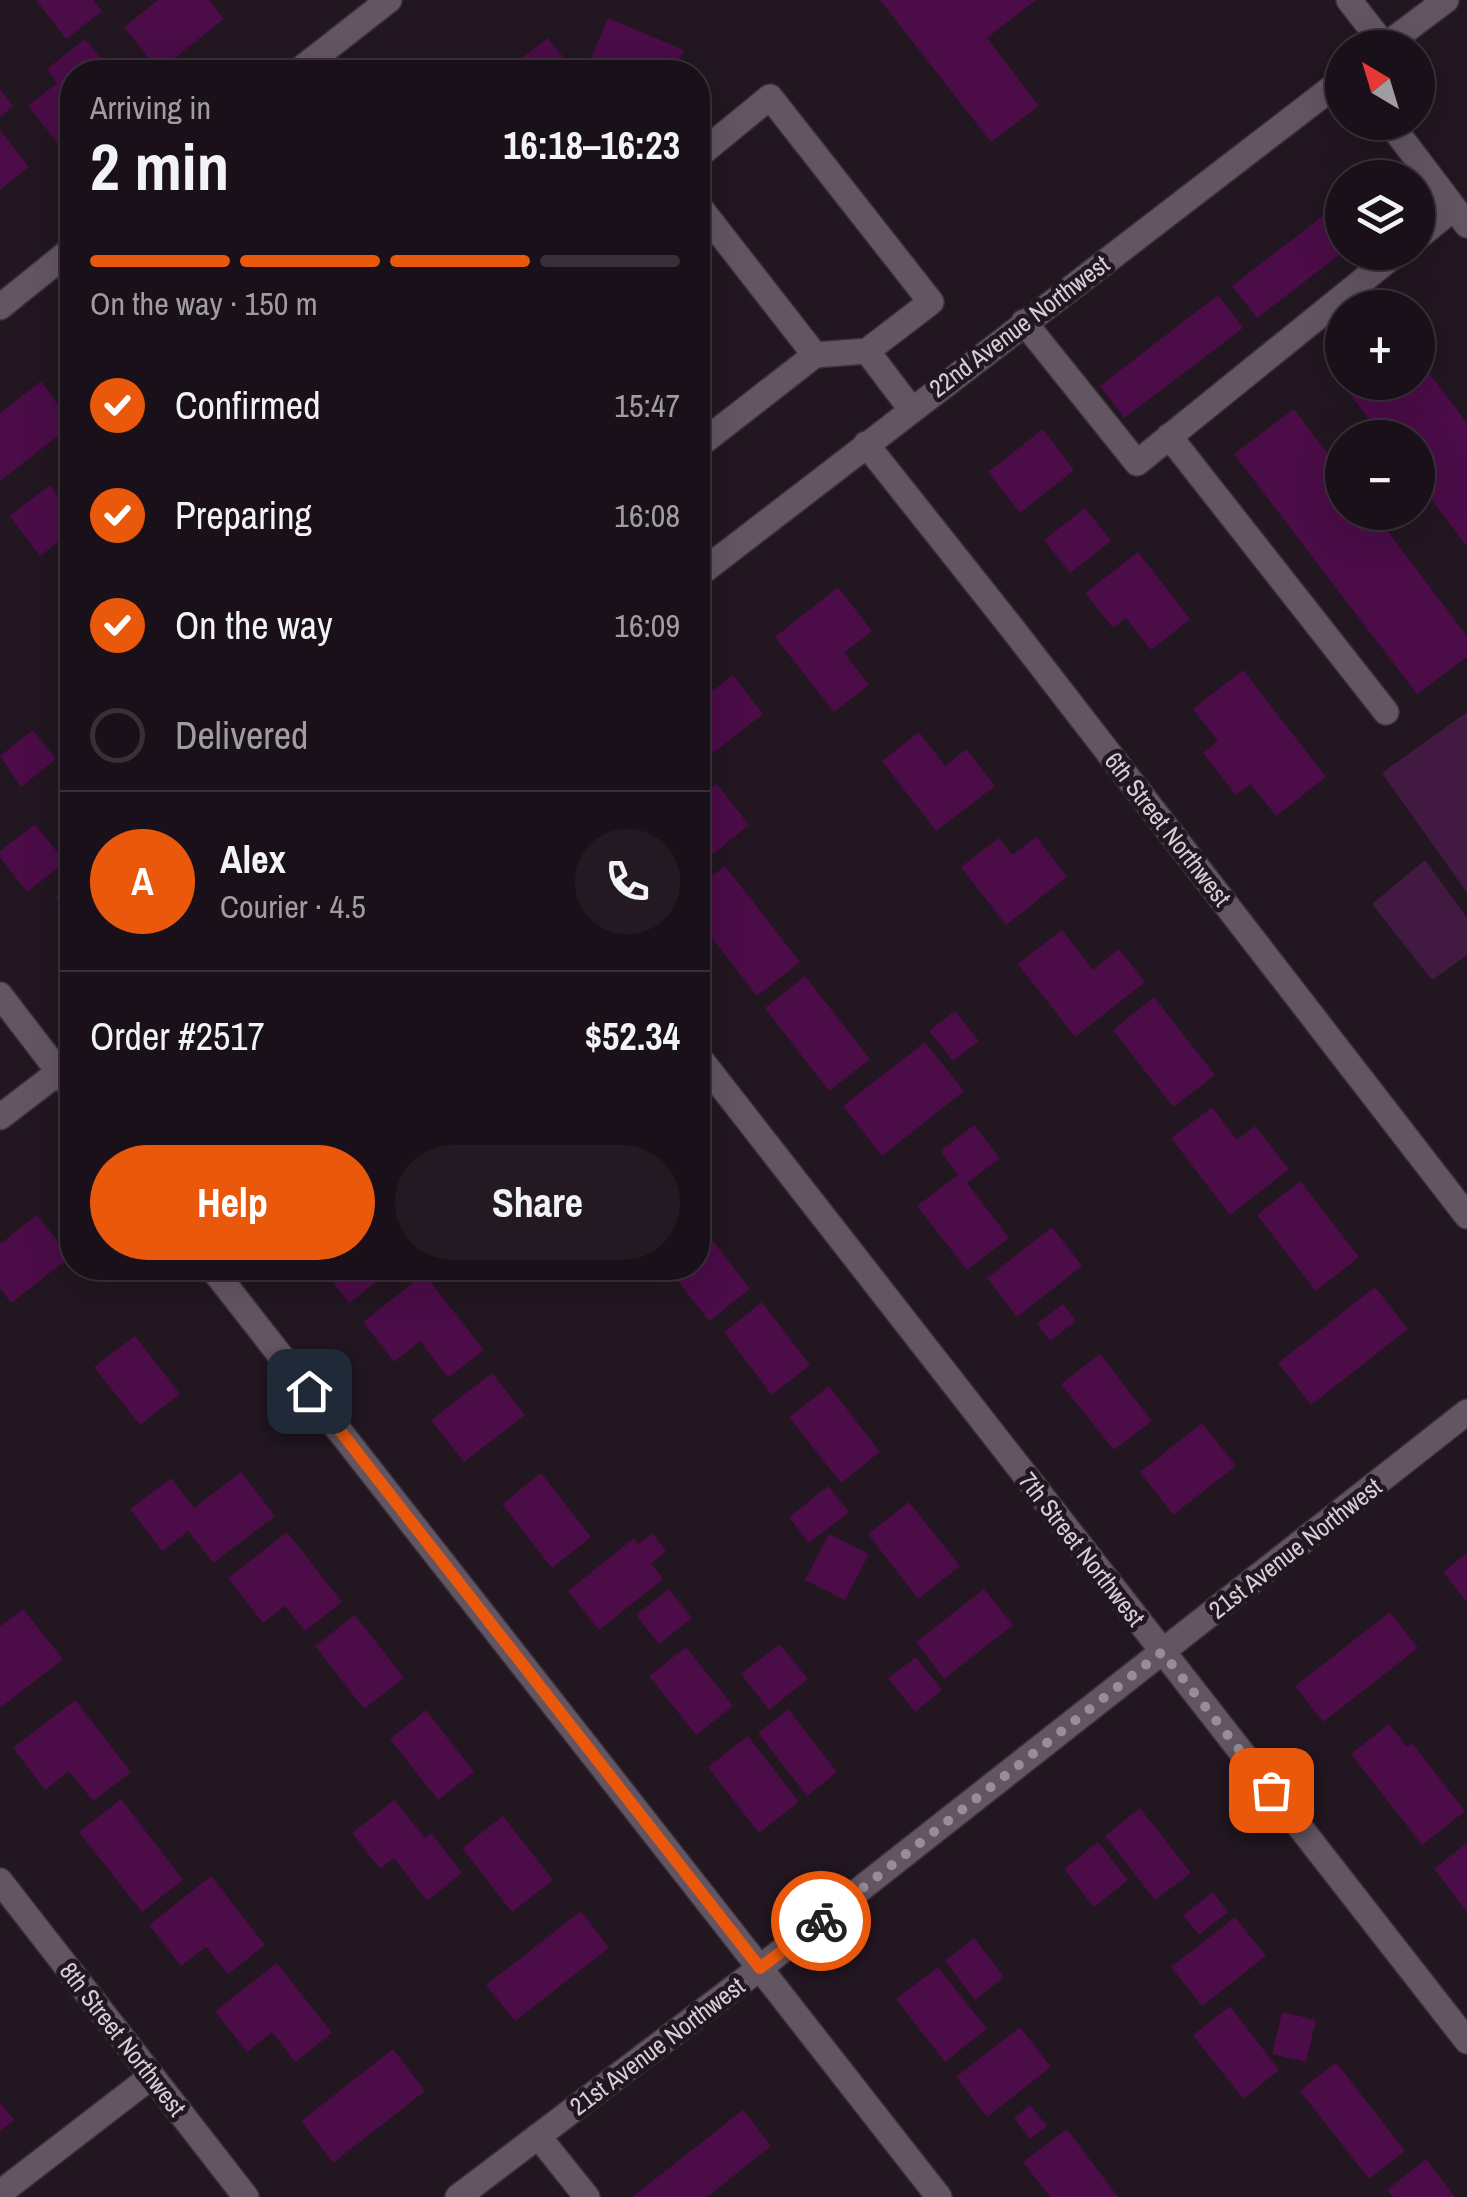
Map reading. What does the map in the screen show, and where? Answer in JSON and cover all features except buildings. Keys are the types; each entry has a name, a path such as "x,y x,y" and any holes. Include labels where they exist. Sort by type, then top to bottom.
{"street":[{"path":"312,60 389,0"},
{"path":"1349,0 1371,30"},
{"path":"1405,30 1446,0"},
{"name":"22nd Avenue Northwest","path":"710,566 1325,93"},
{"path":"710,146 770,97 931,302 868,351 816,355 710,437"},
{"path":"1402,140 1460,217 1435,229"},
{"path":"710,220 816,355"},
{"path":"0,306 60,259"},
{"path":"1024,322 1137,463 1376,270"},
{"path":"868,351 911,409"},
{"path":"1169,436 1386,712"},
{"name":"6th Street Northwest","path":"866,444 1467,1216"},
{"path":"0,994 60,1065"},
{"name":"7th Street Northwest","path":"710,1071 1467,2041"},
{"path":"0,1117 60,1079"},
{"path":"221,1280 938,2197"},
{"name":"21st Avenue Northwest","path":"458,2197 760,1968 1467,1412"},
{"name":"8th Street Northwest","path":"0,1881 246,2197"},
{"path":"0,2193 152,2076"},
{"path":"538,2136 587,2197"}],"shaded area":[{"path":"1467,712 1467,893 1382,773"},
{"path":"1425,860 1467,918 1467,955 1432,980 1372,904"}],"way so far":[{"path":"821,1921 1162,1652 1271,1790"}],"route":[{"path":"309,1391 760,1968 821,1921"}]}
